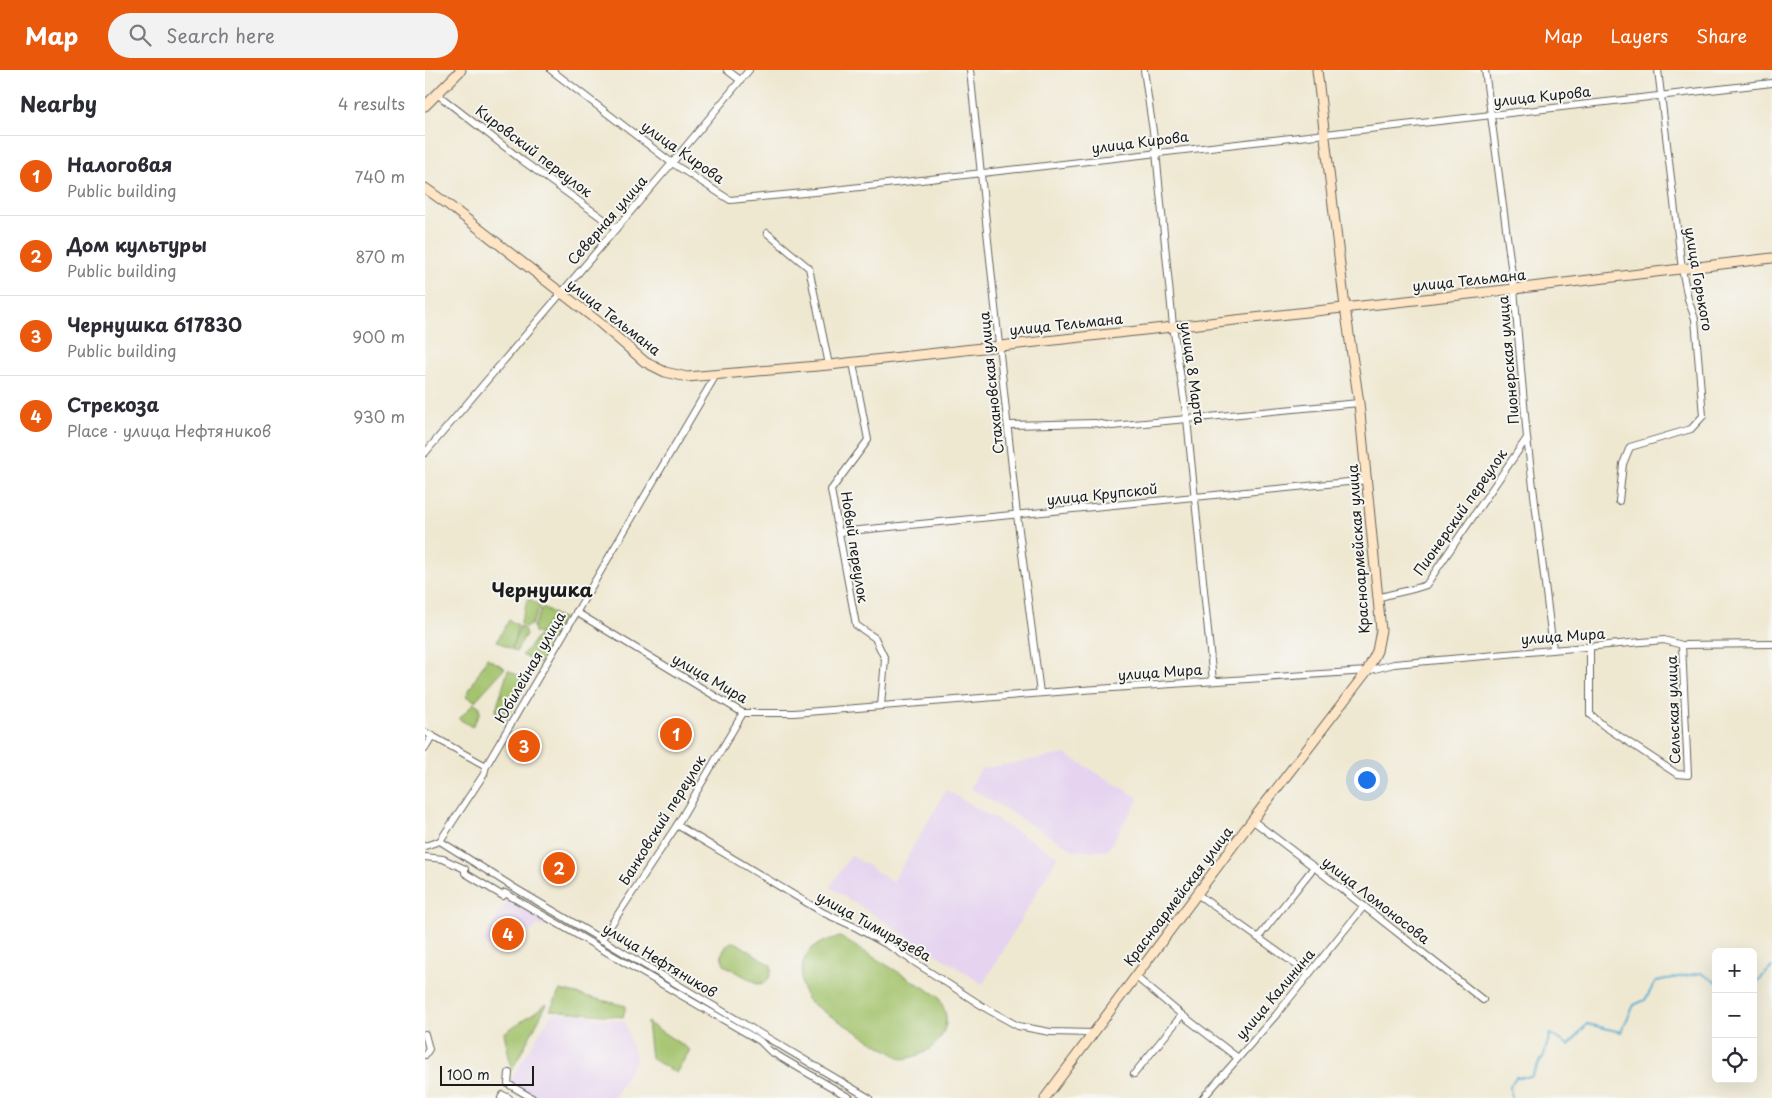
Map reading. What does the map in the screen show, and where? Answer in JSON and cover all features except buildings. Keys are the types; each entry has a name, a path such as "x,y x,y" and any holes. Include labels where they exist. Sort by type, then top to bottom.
{"street":[{"path":"425,106 461,70"},
{"name":"улица Кирова","path":"551,70 672,163 731,200 825,191 1772,82"},
{"path":"727,70 740,80"},
{"name":"Северная улица","path":"425,453 749,70"},
{"name":"Стахановская улица","path":"970,70 1017,515 1040,694"},
{"name":"улица 8 Марта","path":"1144,70 1156,152 1173,326 1187,419 1213,681"},
{"name":"Красноармейская улица","path":"1045,1098 1252,820 1367,671 1377,651 1381,630 1367,480 1317,70"},
{"name":"Пионерская улица","path":"1485,70 1515,289 1527,438 1553,649"},
{"name":"улица Горького","path":"1619,501 1623,464 1630,447 1691,429 1703,416 1695,319 1688,299 1682,270 1658,70"},
{"name":"Кировский переулок","path":"437,94 523,161 616,228"},
{"name":"улица Тельмана","path":"425,188 600,323 645,362 665,372 687,377 853,363 1682,270 1772,258"},
{"path":"767,234 809,268 829,365"},
{"name":"Новый переулок","path":"853,363 868,440 831,490 856,625 875,638 885,659 881,706"},
{"name":"Юбилейная улица","path":"440,841 484,774 486,766 716,376"},
{"path":"1009,425 1095,423 1112,426 1359,403"},
{"name":"Пионерский переулок","path":"1377,598 1426,585 1527,438"},
{"name":"улица Крупской","path":"839,532 1367,480"},
{"name":"улица Мира","path":"576,612 743,713 794,713 1367,671 1394,664 1664,640 1682,645 1772,644"},
{"path":"1772,644 1772,650"},
{"name":"Сельская улица","path":"1590,648 1590,714 1604,726 1677,774 1688,775 1682,645"},
{"name":"Банковский переулок","path":"601,940 677,825 743,713"},
{"path":"425,732 486,766"},
{"path":"425,748 432,736"},
{"name":"улица Ломоносова","path":"1252,820 1314,866 1483,1000"},
{"name":"улица Тимирязева","path":"677,825 824,913 855,927 891,947 987,1010 1019,1026 1050,1032 1094,1033"},
{"path":"425,846 440,841"},
{"name":"улица Нефтяников","path":"440,841 467,860 869,1098"},
{"path":"425,857 443,859 465,869 465,873 503,896 505,893 761,1041 770,1052 849,1098"},
{"path":"1258,938 1314,866"},
{"path":"1197,894 1309,974"},
{"name":"улица Калинина","path":"1203,1098 1276,1015 1364,906"},
{"path":"1136,977 1181,1015 1238,1058"},
{"path":"1134,1074 1181,1015"},
{"path":"425,1034 429,1049 425,1055"},
{"path":"509,1073 508,1084 532,1098"},
{"path":"501,1098 503,1095 509,1098"}],"shaded area":[{"path":"1065,754 1139,798 1107,851 1075,851 970,788 981,769"},
{"path":"946,790 1058,856 983,984 830,887 851,855 893,882"},
{"path":"508,900 547,922 543,927 537,924 531,933 508,919 489,947 482,942"},
{"path":"552,1013 591,1015 596,1018 625,1021 636,1060 613,1098 536,1098 509,1083"}],"green space":[{"path":"528,598 541,606 531,625 525,627 520,624"},
{"path":"543,607 555,614 539,634 534,632 533,626"},
{"path":"556,615 565,619 552,642 539,635"},
{"path":"509,620 518,625 512,648 520,626 526,634 516,652 497,641"},
{"path":"538,636 551,644 539,664 522,655"},
{"path":"487,658 505,668 475,701 466,696"},
{"path":"508,670 528,681 506,719 495,713"},
{"path":"474,703 479,706 480,713 472,727 459,719"},
{"path":"840,937 938,996 943,1005 946,1022 941,1037 936,1043 917,1056 902,1059 835,1019 807,999 803,990 802,970 807,953 816,945"},
{"path":"731,942 737,943 771,965 770,975 765,982 758,984 724,965 721,955"},
{"path":"560,990 626,1006 623,1017 550,1010"},
{"path":"547,1004 512,1070 504,1033"},
{"path":"647,1022 690,1050 676,1073 651,1058"}],"waterway":[{"path":"1757,982 1772,967"},
{"path":"1511,1098 1510,1086 1516,1077 1531,1077 1544,1055 1550,1034 1569,1045 1587,1024 1621,1032 1634,1005 1645,1000 1656,981 1701,973 1712,980"}],"place":[{"name":"Налоговая","path":"676,734"},
{"name":"Чернушка 617830","path":"524,746"},
{"name":"Дом культуры","path":"559,868"},
{"name":"Стрекоза","path":"508,934"}],"district":[{"name":"Чернушка","path":"542,589"}]}
